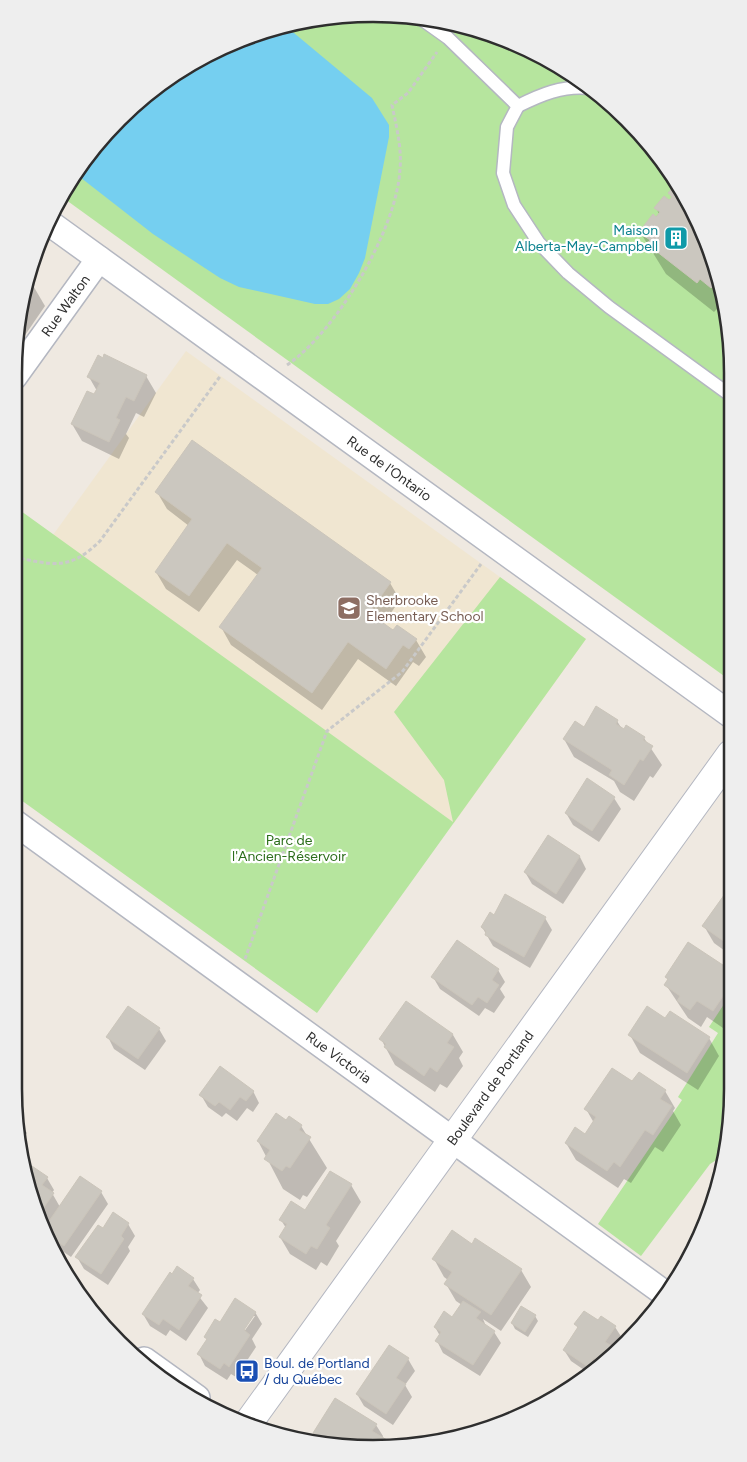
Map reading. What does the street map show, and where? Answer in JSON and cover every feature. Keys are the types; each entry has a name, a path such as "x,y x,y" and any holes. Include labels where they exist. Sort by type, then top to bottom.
{"main road":[{"name":"Boulevard de Portland","path":"252,1418 724,764"}],"street":[{"name":"Rue de l'Ontario","path":"55,227 724,710"},
{"name":"Rue Walton","path":"22,365 99,259"},
{"name":"Rue Victoria","path":"22,828 661,1290"}],"lane":[{"path":"434,28 448,38 518,106"},
{"path":"577,88 545,93 518,106 507,127 503,173 514,205 539,243 568,273 588,290 724,391"}],"path":[{"path":"266,379 300,356 330,323 363,277 394,202 400,168 392,104 408,93 448,38"},
{"path":"22,559 56,565 84,557 100,541 234,356"},
{"path":"236,983 327,731 402,672 495,544"}],"shaded area":[{"name":"Sherbrooke Elementary School","path":"186,351 586,639 454,823 53,535"}],"green space":[{"path":"374,22 442,29 464,34 508,49 569,82 622,125 665,178 688,218 706,261 718,305 724,351 724,676 68,201 95,160 125,125 178,82 239,49 283,34 305,29"},
{"name":"Parc de l'Ancien-Réservoir","path":"22,512 453,822 444,780 394,712 500,577 586,639 317,1013 22,801"},
{"path":"724,1004 724,1111 717,1159 710,1164 641,1256 598,1224 682,1100 678,1097 718,1033 709,1027"}],"water":[{"path":"294,33 372,98 389,125 389,137 365,258 350,289 339,299 328,304 315,304 239,287 220,278 153,234 82,178 125,125 160,95 198,70 239,49 283,34"}],"building":[{"name":"Maison Alberta-May-Campbell","path":"672,189 698,239 713,283 711,288 700,279 697,283 647,244 650,240 639,232 653,214 656,217 660,212 654,208 664,196 669,200 672,197 668,193"},
{"path":"104,354 147,375 134,401 126,397 116,418 120,420 109,442 71,424 87,391 94,394 100,383 87,377 98,355 103,358"},
{"path":"192,440 391,582 369,613 393,630 397,625 417,639 409,649 403,645 386,669 348,642 312,693 219,627 262,568 227,543 189,596 155,572 192,519 155,492"},
{"path":"596,706 618,720 616,724 624,729 626,725 645,737 643,740 653,746 643,761 640,759 624,785 609,775 612,770 563,739 575,721 584,727"},
{"path":"587,778 615,797 592,831 565,813"},
{"path":"548,835 580,856 556,894 524,872"},
{"path":"505,894 546,917 524,957 485,935 486,931 481,927 490,912 494,915"},
{"path":"724,895 724,941 702,926"},
{"path":"457,940 499,969 492,980 499,985 487,1003 478,997 472,1005 431,977"},
{"path":"688,942 724,966 724,995 713,1011 697,1001 690,1010 677,1001 680,996 664,985 668,979 665,977"},
{"path":"406,1001 453,1034 447,1043 454,1047 437,1072 430,1067 424,1076 384,1047 386,1044 379,1039"},
{"path":"128,1006 160,1028 138,1059 106,1037"},
{"path":"647,1006 665,1018 670,1011 710,1037 687,1073 628,1035"},
{"path":"220,1066 254,1091 246,1101 240,1097 230,1110 219,1102 215,1106 199,1095"},
{"path":"612,1068 632,1081 639,1072 666,1090 660,1099 672,1106 653,1135 645,1130 620,1167 614,1162 607,1171 565,1143 575,1127 585,1134 596,1117 584,1109"},
{"path":"276,1113 286,1120 289,1116 302,1125 299,1130 311,1137 290,1168 286,1166 282,1171 264,1159 270,1150 257,1141"},
{"path":"31,1165 48,1177 42,1185 54,1193 44,1208"},
{"path":"330,1171 352,1184 326,1225 330,1228 317,1249 311,1246 306,1254 279,1237 287,1224 279,1220 291,1201 305,1210"},
{"path":"80,1176 102,1191 64,1246 58,1242 49,1222"},
{"path":"113,1212 129,1223 121,1236 124,1239 101,1274 75,1257 98,1225 103,1228"},
{"path":"452,1230 472,1244 475,1238 522,1269 491,1315 444,1284 452,1272 432,1259"},
{"path":"177,1266 194,1278 188,1286 202,1295 179,1330 163,1319 159,1325 142,1314 170,1272 172,1274"},
{"path":"235,1298 256,1312 244,1330 250,1335 229,1367 224,1363 220,1369 197,1354 207,1339 204,1337 215,1319 220,1322"},
{"path":"463,1301 481,1312 476,1318 495,1331 473,1365 435,1341 441,1332 434,1327 444,1311 452,1317"},
{"path":"521,1306 536,1315 525,1332 511,1323"},
{"path":"584,1311 598,1320 601,1316 616,1326 605,1342 612,1346 596,1359 594,1358 587,1367 563,1350 578,1327 574,1324"},
{"path":"389,1345 409,1358 396,1378 406,1384 386,1414 356,1394"},
{"path":"335,1398 377,1424 372,1431 386,1439 351,1439 313,1433"}],"place":[{"name":"Maison Alberta-May-Campbell","path":"676,238"},
{"name":"Sherbrooke Elementary School","path":"349,608"},
{"name":"Boul. de Portland / du Québec","path":"247,1371"}]}
